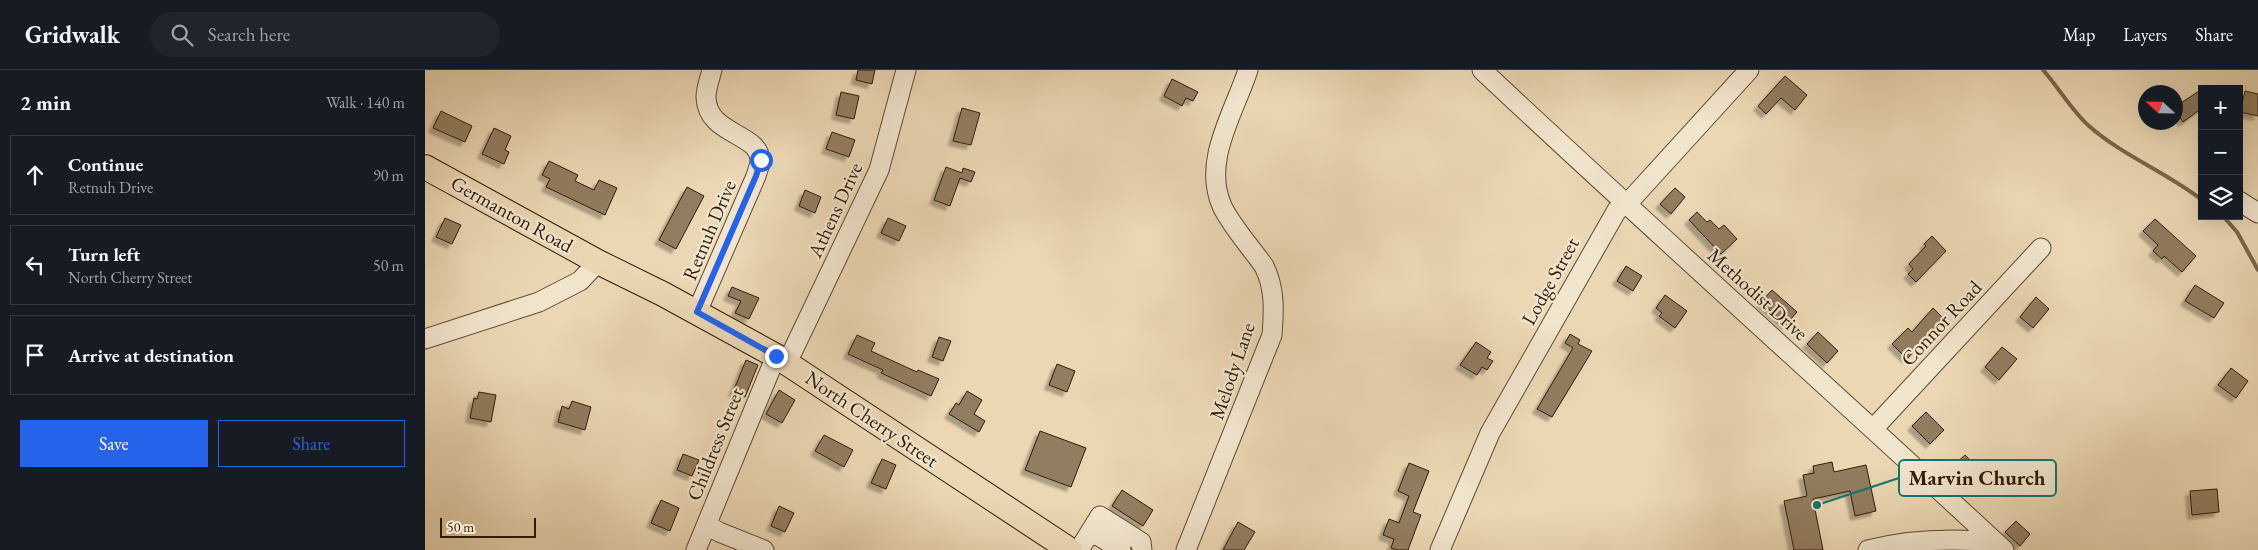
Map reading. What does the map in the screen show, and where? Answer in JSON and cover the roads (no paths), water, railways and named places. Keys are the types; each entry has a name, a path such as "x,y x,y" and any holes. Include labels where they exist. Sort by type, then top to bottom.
{"main road":[{"name":"Germanton Road","path":"425,167 598,262"},
{"name":"North Cherry Street","path":"598,262 697,312 782,360 1070,550"}],"street":[{"name":"Retnuh Drive","path":"697,312 756,176 761,160 757,150 747,140 715,122 709,112 706,96 711,70"},
{"name":"Athens Drive","path":"782,360 879,170 906,70"},
{"name":"Melody Lane","path":"1186,550 1272,335 1274,305 1269,276 1223,208 1215,180 1217,156 1248,70"},
{"name":"Methodist Drive","path":"1483,70 1626,205 1999,546"},
{"name":"Lodge Street","path":"1440,550 1490,432 1613,216 1617,210 1626,205 1749,70"},
{"path":"2243,204 2258,213"},
{"name":"Connor Road","path":"1873,429 2041,248"},
{"path":"425,339 539,302 579,281 598,262"},
{"name":"Childress Street","path":"696,550 782,360"},
{"path":"1079,550 1100,516 1141,542 1142,550"},
{"path":"707,525 764,550"},
{"path":"1091,531 1121,550"},
{"path":"1868,550 1938,539 1999,546"}],"waterway":[{"path":"2043,70 2077,113 2102,137 2198,197"},
{"path":"2226,220 2237,232 2258,270"}],"place":[{"name":"Marvin Church","path":"1817,505"}]}
